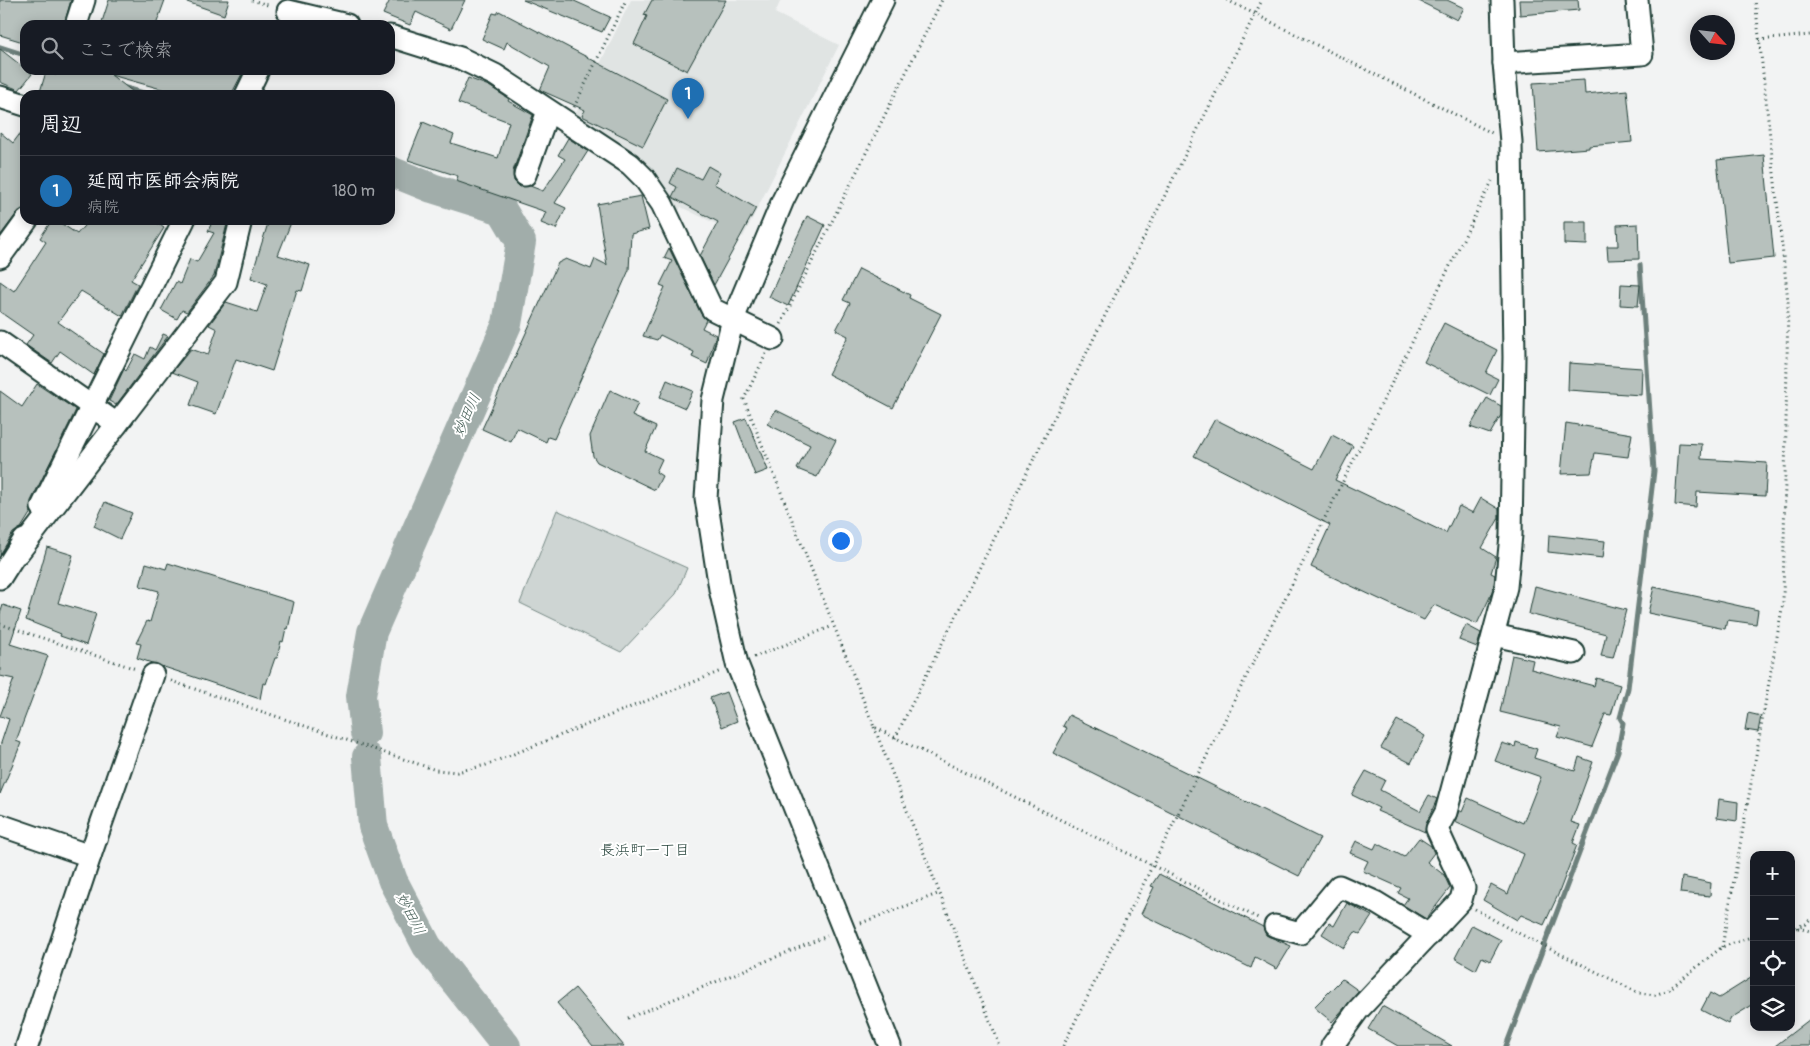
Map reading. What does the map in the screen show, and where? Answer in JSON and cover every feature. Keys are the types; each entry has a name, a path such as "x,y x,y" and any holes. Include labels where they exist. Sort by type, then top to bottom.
{"street":[{"path":"78,20 84,0"},
{"path":"883,0 783,200 733,319 713,400 706,498 720,589 737,664 890,1046"},
{"path":"1334,1045 1358,1010 1461,900 1464,888 1437,829 1446,812 1506,587 1510,535 1514,357 1511,142 1504,63 1502,0"},
{"path":"1504,63 1642,54 1637,0"},
{"path":"287,12 324,20"},
{"path":"395,38 460,58 527,94 548,111 567,121 630,164 644,178 662,204 712,309 774,339"},
{"path":"248,90 256,75"},
{"path":"525,175 548,111"},
{"path":"0,257 23,225"},
{"path":"18,553 181,225"},
{"path":"0,578 226,282 240,225"},
{"path":"0,342 117,424"},
{"path":"1494,634 1574,653"},
{"path":"27,1046 90,856 154,675"},
{"path":"0,825 90,856"},
{"path":"1275,926 1300,933 1339,886 1375,902 1429,935"}],"path":[{"path":"567,121 626,0"},
{"path":"942,0 744,399 1000,1046"},
{"path":"1227,0 1511,142"},
{"path":"895,738 1262,0"},
{"path":"1722,947 1782,603 1788,301 1755,0"},
{"path":"1759,40 1810,35"},
{"path":"1063,1046 1493,178"},
{"path":"0,624 436,770 457,772 486,765 833,626"},
{"path":"874,727 1275,926"},
{"path":"628,1018 940,893"},
{"path":"1461,900 1508,928 1639,993 1654,995 1668,990 1722,947 1750,937"},
{"path":"1797,928 1810,919"},
{"path":"1797,928 1810,931"}],"shaded area":[{"path":"631,0 781,0 775,13 839,45 743,237 681,207 676,217 574,117"},
{"path":"557,510 687,568 676,594 621,652 520,603"}],"building":[{"path":"0,0 71,0 65,20 20,20 20,41 0,35"},
{"path":"109,0 165,0 158,20 103,20"},
{"path":"187,0 229,0 224,15 187,2"},
{"path":"390,0 465,0 451,29 416,12 410,25 383,14"},
{"path":"523,0 572,0 610,17 602,32"},
{"path":"652,0 726,0 687,71 634,44 647,16 644,15"},
{"path":"1417,0 1447,0 1464,8 1457,20"},
{"path":"1519,0 1578,0 1579,10 1520,15"},
{"path":"499,11 667,99 643,146 582,116 585,110 540,90 550,67 507,42 504,49 482,39 493,13 497,14"},
{"path":"0,49 20,65 20,75 31,75 19,90 0,82"},
{"path":"45,75 111,75 130,90 41,90"},
{"path":"111,75 241,75 234,90 165,90"},
{"path":"468,78 489,86 509,99 508,101 533,115 513,171 514,181 520,187 530,186 543,191 565,159 558,155 568,138 588,151 555,203 566,208 556,229 541,223 546,212 456,181 458,176 408,160 423,122 454,135 451,143 498,158 509,122 458,103"},
{"path":"1584,80 1585,94 1627,90 1632,142 1538,152 1533,83"},
{"path":"0,132 13,143 20,134 20,211 0,236"},
{"path":"1764,155 1774,258 1728,263 1717,160"},
{"path":"708,166 720,173 714,184 756,208 714,285 700,256 718,222 672,197 677,187 670,183 677,168 701,179"},
{"path":"641,196 649,229 631,234 629,270 554,439 548,437 546,442 517,428 511,442 482,429 558,263 566,259 591,269 595,259 607,265 597,204"},
{"path":"807,216 825,225 788,306 769,297"},
{"path":"1564,222 1587,222 1587,245 1564,244"},
{"path":"1638,224 1639,259 1608,260 1607,246 1618,246 1617,225"},
{"path":"49,225 64,225 77,234 85,225 160,225 164,228 131,280 138,284 122,316 81,291 58,322 104,354 94,375 60,351 52,363 26,345 33,335 0,312 0,281 14,291 46,242 40,238"},
{"path":"211,225 227,225 214,276 187,312 182,310 177,319 161,310 176,282 180,284 190,259 197,262 214,233 208,231"},
{"path":"267,225 290,225 278,255 310,265 302,291 297,290 272,371 236,359 216,414 190,405 198,382 172,372 191,349 208,355 217,329 209,325 226,302 257,312 267,284 251,278"},
{"path":"669,248 701,314 706,320 702,328 716,335 707,364 692,357 694,352 660,335 657,340 643,336 665,287 660,285 672,261 664,258"},
{"path":"859,269 910,295 909,298 941,314 893,408 828,374 848,336 836,330 850,303 843,300"},
{"path":"1621,284 1640,285 1638,306 1620,305"},
{"path":"1444,323 1497,350 1486,373 1498,379 1490,395 1424,362"},
{"path":"163,334 168,336 116,405 109,401 124,369 126,371 135,354 145,359 150,347 155,350"},
{"path":"1569,363 1642,368 1641,395 1568,390"},
{"path":"667,380 693,391 685,408 660,397"},
{"path":"37,384 76,410 31,501 31,512 21,528 13,533 0,555 0,391 22,407"},
{"path":"610,390 638,403 632,416 656,427 645,451 662,459 656,472 662,476 655,490 597,462 593,456 590,436"},
{"path":"1487,398 1501,406 1501,415 1490,434 1470,427"},
{"path":"776,410 836,440 817,477 797,469 810,445 767,424"},
{"path":"746,418 768,470 755,475 735,422"},
{"path":"1215,419 1314,469 1332,435 1353,446 1335,480 1446,533 1459,506 1473,513 1481,498 1499,509 1499,518 1482,548 1496,557 1491,573 1495,575 1494,585 1477,624 1434,605 1424,620 1311,567 1330,525 1194,456"},
{"path":"1566,423 1632,434 1628,457 1595,453 1591,473 1561,474"},
{"path":"1679,443 1702,444 1701,459 1767,463 1765,496 1697,492 1696,507 1675,505"},
{"path":"105,502 132,513 120,539 94,526"},
{"path":"1549,535 1605,541 1603,558 1548,552"},
{"path":"47,547 73,555 58,603 96,614 86,645 60,636 61,634 26,620"},
{"path":"146,563 166,569 168,563 294,602 288,629 286,628 283,642 281,641 277,658 275,658 266,684 263,683 260,699 137,658 141,644 136,643 147,621 150,622 159,591 140,586"},
{"path":"1535,586 1626,610 1613,658 1601,656 1606,634 1529,614"},
{"path":"1654,587 1758,610 1756,624 1727,620 1725,629 1648,613"},
{"path":"3,605 21,611 10,644 48,656 16,741 21,743 0,794 0,746 9,719 0,716 14,679 0,676 0,614"},
{"path":"1466,625 1481,633 1477,647 1459,640"},
{"path":"1512,655 1533,660 1531,669 1594,686 1596,678 1620,685 1611,715 1605,714 1592,747 1557,737 1561,727 1500,712"},
{"path":"726,692 737,721 722,727 710,698"},
{"path":"1748,713 1761,716 1758,732 1745,730"},
{"path":"1069,715 1320,838 1299,876 1053,753 1067,728 1063,726"},
{"path":"1397,720 1425,736 1411,763 1381,748"},
{"path":"1516,742 1537,749 1534,758 1575,771 1579,757 1593,762 1571,822 1580,825 1573,843 1577,845 1558,895 1544,925 1521,915 1517,920 1483,900 1491,885 1508,894 1524,854 1455,822 1459,810 1462,812 1468,798 1523,823 1541,777 1495,761 1502,743 1515,747"},
{"path":"1366,771 1385,780 1380,790 1420,811 1429,795 1437,799 1426,824 1425,832 1377,811 1379,808 1352,795"},
{"path":"1719,799 1738,802 1737,821 1717,818"},
{"path":"1419,838 1431,846 1434,853 1427,862 1444,875 1450,888 1426,919 1403,905 1408,898 1398,893 1401,888 1363,871 1368,861 1350,853 1356,841 1374,849 1377,843 1404,857"},
{"path":"1159,874 1263,927 1266,935 1291,946 1277,969 1255,957 1251,968 1141,914 1154,887 1151,886"},
{"path":"1682,877 1711,883 1710,896 1680,893"},
{"path":"1347,903 1372,916 1360,934 1355,932 1344,948 1322,934 1329,923 1334,926"},
{"path":"1472,925 1501,940 1490,961 1482,957 1476,970 1455,958"},
{"path":"1342,979 1359,991 1332,1022 1314,1007"},
{"path":"1750,979 1750,1006 1731,1018 1728,1024 1701,1010 1710,993 1719,998"},
{"path":"575,988 624,1046 593,1046 557,1003"},
{"path":"1382,1006 1452,1046 1398,1046 1368,1029"},
{"path":"1810,1019 1810,1046 1775,1046 1795,1031"}],"waterway":[{"path":"0,47 20,53"},
{"path":"122,87 133,90"},
{"name":"妙田川","path":"365,733 361,696 372,632 507,324 521,242 502,210 432,188 395,173"},
{"path":"1506,1046 1618,751 1623,723 1620,718 1628,688 1654,471 1640,265"},
{"name":"妙田川","path":"367,757 373,826 393,881 427,946 506,1046"}],"place":[{"name":"延岡市医師会病院","path":"688,119"}],"district":[{"name":"長浜町一丁目","path":"645,850"}]}
